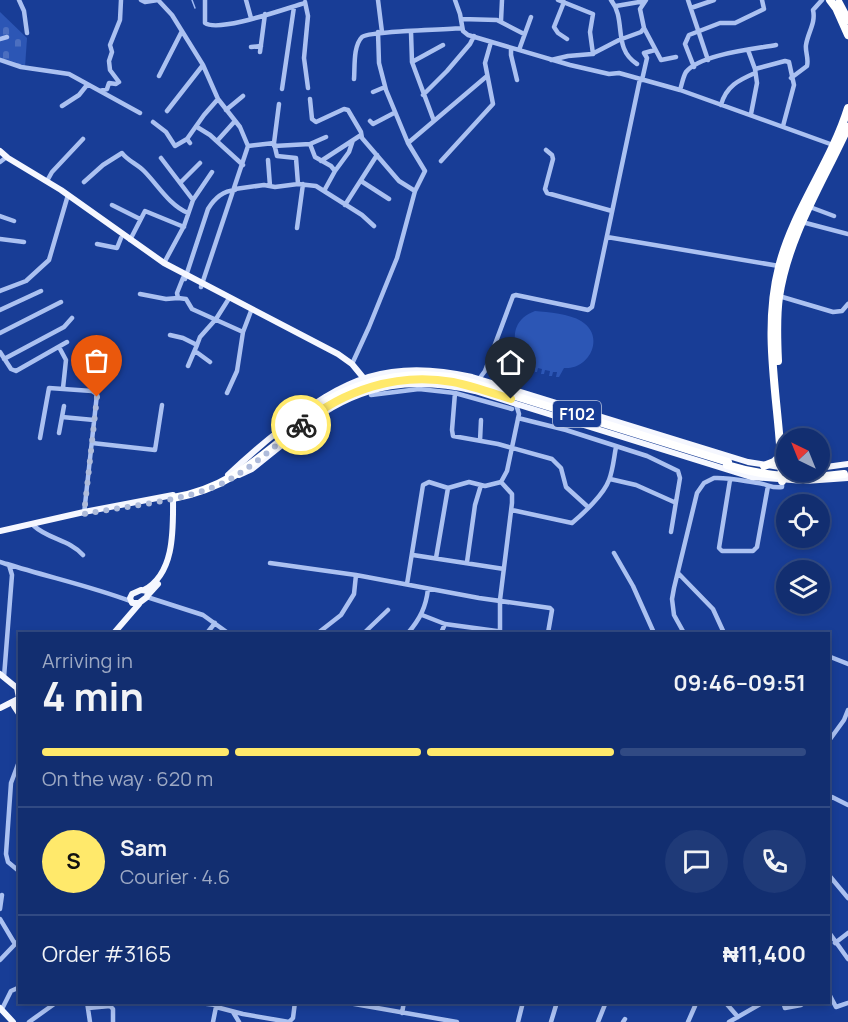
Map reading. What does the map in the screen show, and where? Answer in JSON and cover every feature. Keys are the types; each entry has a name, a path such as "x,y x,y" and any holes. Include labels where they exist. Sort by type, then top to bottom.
{"highway":[{"path":"830,0 848,35"},
{"path":"836,0 848,20"},
{"path":"782,428 776,333 779,266 794,225 840,146 848,108"},
{"path":"776,302 785,268 802,222 848,127"},
{"name":"F102","path":"175,496 229,477 334,396 364,383 397,376 463,380 727,464 761,471 794,474 847,472"},
{"path":"764,466 776,460"}],"main road":[{"path":"1,157 50,184 185,278"},
{"path":"68,196 121,238 159,264 339,354 352,364 362,378 368,393"},
{"path":"202,285 337,356 362,378"},
{"path":"229,477 304,410 322,397 362,378 413,369 454,373 482,380 725,470 751,477 776,480"},
{"path":"229,477 252,469 324,412 368,393 408,384 441,385 475,392 514,406 776,468"},
{"path":"830,469 847,472"},
{"path":"830,479 847,472"},
{"path":"0,533 84,513 175,496 166,567 159,579 114,632"},
{"path":"0,533 84,513"},
{"path":"114,632 129,612 132,594 146,594"},
{"path":"130,601 135,604 139,603"},
{"path":"2,674 18,684"},
{"path":"2,674 17,688 18,694"},
{"path":"0,710 18,700"},
{"path":"14,708 18,701"},
{"path":"0,710 14,708 18,713"},
{"path":"1,1010 7,1022"},
{"path":"1,1010 13,1022"}],"street":[{"path":"19,0 24,11 27,33"},
{"path":"96,89 100,91 107,89 109,83 119,82 110,70 109,61 112,52 110,45 120,19 121,0"},
{"path":"141,0 145,2 158,0 169,11 194,49 218,99 235,121 248,146 202,285"},
{"path":"204,0 207,26 225,25 305,2 308,16 304,58 308,88"},
{"path":"246,0 251,18"},
{"path":"352,364 397,258 415,191 426,171 408,143 385,87 379,63 378,0"},
{"path":"455,0 462,28 468,35 601,73 619,73 680,90 840,146"},
{"path":"501,21 502,0"},
{"path":"611,0 616,6 626,55 637,64"},
{"path":"687,0 708,60"},
{"path":"691,8 714,0"},
{"path":"694,66 685,44 689,35 720,23 735,23 760,12 764,9 762,0"},
{"path":"791,78 807,66 806,46 814,20 813,10 822,0"},
{"path":"567,39 554,27 561,1 592,14 590,32 593,54"},
{"path":"616,6 624,2 646,1"},
{"path":"646,1 640,9 644,28 655,50 661,60 676,57"},
{"path":"282,89 294,7"},
{"path":"251,47 261,49 265,14"},
{"path":"519,50 531,16"},
{"path":"461,20 501,21 524,34"},
{"path":"354,79 356,53 364,35 380,32 462,28"},
{"path":"552,60 593,54 622,38 641,32 644,28"},
{"path":"159,76 182,31"},
{"path":"411,32 411,62 434,121"},
{"path":"423,95 443,76 474,36"},
{"path":"0,39 7,37"},
{"path":"441,161 493,104 485,57 491,42"},
{"path":"411,62 443,45"},
{"path":"680,90 686,73 694,66 722,54 776,45"},
{"path":"511,48 517,80"},
{"path":"482,380 513,296 588,310 592,307 647,58 645,53 655,50"},
{"path":"748,50 757,83 751,114"},
{"path":"0,60 21,67 69,74 140,112"},
{"path":"721,105 729,87 755,71 788,61 791,65 791,78 794,85 783,126"},
{"path":"167,111 203,65"},
{"path":"408,143 487,76"},
{"path":"62,106 87,85"},
{"path":"372,92 385,87"},
{"path":"226,110 243,96"},
{"path":"153,122 166,132 175,146 189,141 204,115 218,99"},
{"path":"310,99 312,119 315,121 320,121 346,109 361,135 377,155 399,181 415,191"},
{"path":"279,104 274,144 277,156 296,158 301,184 297,228"},
{"path":"370,121 373,124 394,113"},
{"path":"218,141 235,121"},
{"path":"197,127 218,141 243,165"},
{"path":"321,161 361,135"},
{"path":"248,146 310,144 326,137"},
{"path":"50,184 52,172 83,139"},
{"path":"324,190 349,152 354,140"},
{"path":"310,144 315,157 332,166 335,171"},
{"path":"546,150 553,159 545,189 547,193 612,211"},
{"path":"84,182 102,165 122,153 130,162 143,170 182,211 188,213"},
{"path":"345,205 377,155"},
{"path":"161,158 193,200"},
{"path":"268,160 270,186"},
{"path":"180,183 200,163"},
{"path":"164,263 184,227 193,200 212,172"},
{"path":"361,181 389,200"},
{"path":"178,298 177,293 185,278 208,209 211,203 225,192 264,185 316,186 362,215 374,226"},
{"path":"0,291 26,281 49,260 68,196"},
{"path":"112,205 140,219"},
{"path":"810,207 834,216"},
{"path":"130,240 146,211 184,227"},
{"path":"0,216 14,220"},
{"path":"802,222 848,234"},
{"path":"607,237 779,266"},
{"path":"97,244 117,248 121,238"},
{"path":"0,239 24,242"},
{"path":"0,310 41,291"},
{"path":"141,294 186,300 192,309 243,332"},
{"path":"188,366 200,337 216,319 228,300"},
{"path":"0,333 61,302"},
{"path":"776,302 833,312 842,311 848,304"},
{"path":"227,393 237,371 243,332 251,311"},
{"path":"4,359 64,327 72,318"},
{"path":"170,335 183,338 210,362"},
{"path":"0,352 11,369 16,371 68,342"},
{"path":"59,347 66,360 63,388"},
{"path":"40,438 48,389 63,388 92,391 97,394 84,513"},
{"path":"368,393 419,389 455,393 514,406 519,416 647,456 678,471 680,478 674,502 671,532"},
{"path":"455,393 452,434 456,438 480,441 552,459 561,468 566,487 588,507"},
{"path":"92,443 155,450 162,405"},
{"path":"59,434 64,406"},
{"path":"408,584 423,485 429,482 448,488 469,482 494,485 501,482 507,471 519,416 526,407"},
{"path":"62,417 94,420"},
{"path":"480,441 482,420"},
{"path":"512,510 569,524 600,496 610,478 616,447"},
{"path":"610,478 636,485 674,502"},
{"path":"684,632 673,610 672,599 700,486 714,478 760,483 779,488 784,482"},
{"path":"730,480 719,548 722,551 753,551 757,547 768,486"},
{"path":"500,631 500,600 512,510 512,494 501,482"},
{"path":"467,562 475,505 481,485"},
{"path":"436,558 448,488"},
{"path":"34,526 75,547 83,555"},
{"path":"614,553 633,586 654,632"},
{"path":"413,555 504,569"},
{"path":"0,563 117,595 130,601"},
{"path":"0,563 11,571 5,644"},
{"path":"270,563 550,608 552,610 548,632"},
{"path":"2,674 12,575 11,568 7,564"},
{"path":"678,573 713,609 724,632"},
{"path":"327,631 351,599 355,591 356,575"},
{"path":"409,632 422,615 428,589"},
{"path":"117,595 132,594"},
{"path":"146,594 203,615 227,632"},
{"path":"365,632 388,610"},
{"path":"422,615 472,631 506,632"},
{"path":"208,632 215,623"},
{"path":"441,632 445,624"},
{"path":"830,657 848,664"},
{"path":"830,739 844,720 848,710"},
{"path":"7,860 10,789 18,765"},
{"path":"830,800 832,798 848,805"},
{"path":"0,858 7,860 18,871"},
{"path":"830,876 848,898"},
{"path":"0,909 2,896"},
{"path":"0,919 17,941 0,960"},
{"path":"835,943 848,933"},
{"path":"830,934 848,958"},
{"path":"1,1010 11,991 18,988"},
{"path":"830,996 836,1007 848,1003"},
{"path":"29,1022 54,1004"},
{"path":"213,1022 216,1005 233,1012 290,1022 293,1018 295,1004"},
{"path":"354,1004 457,1022"},
{"path":"402,1013 404,1004"},
{"path":"519,1022 523,1004"},
{"path":"551,1022 556,1004"},
{"path":"597,1022 606,1004"},
{"path":"727,1004 738,1017"},
{"path":"729,1022 761,1004"},
{"path":"784,1004 785,1008 802,1004"},
{"path":"90,1022 88,1005 110,1006 113,1009 113,1022"},
{"path":"688,1022 695,1006"},
{"path":"233,1012 239,1022"}],"green space":[{"path":"0,12 27,38 25,67 0,58"},
{"path":"535,311 559,314 581,321 589,327 593,335 592,351 587,358 581,364 564,368 559,377 556,377 557,372 549,376 550,371 545,370 544,374 541,374 542,369 538,368 535,372 535,361 519,353 516,346 515,333 519,322"}],"waterway":[{"path":"192,0 195,8"}],"way so far":[{"path":"97,397 84,514 177,497 216,487 250,466 301,425"}],"route":[{"path":"301,425 326,406 351,393 382,383 398,381 451,382 511,399"}]}
